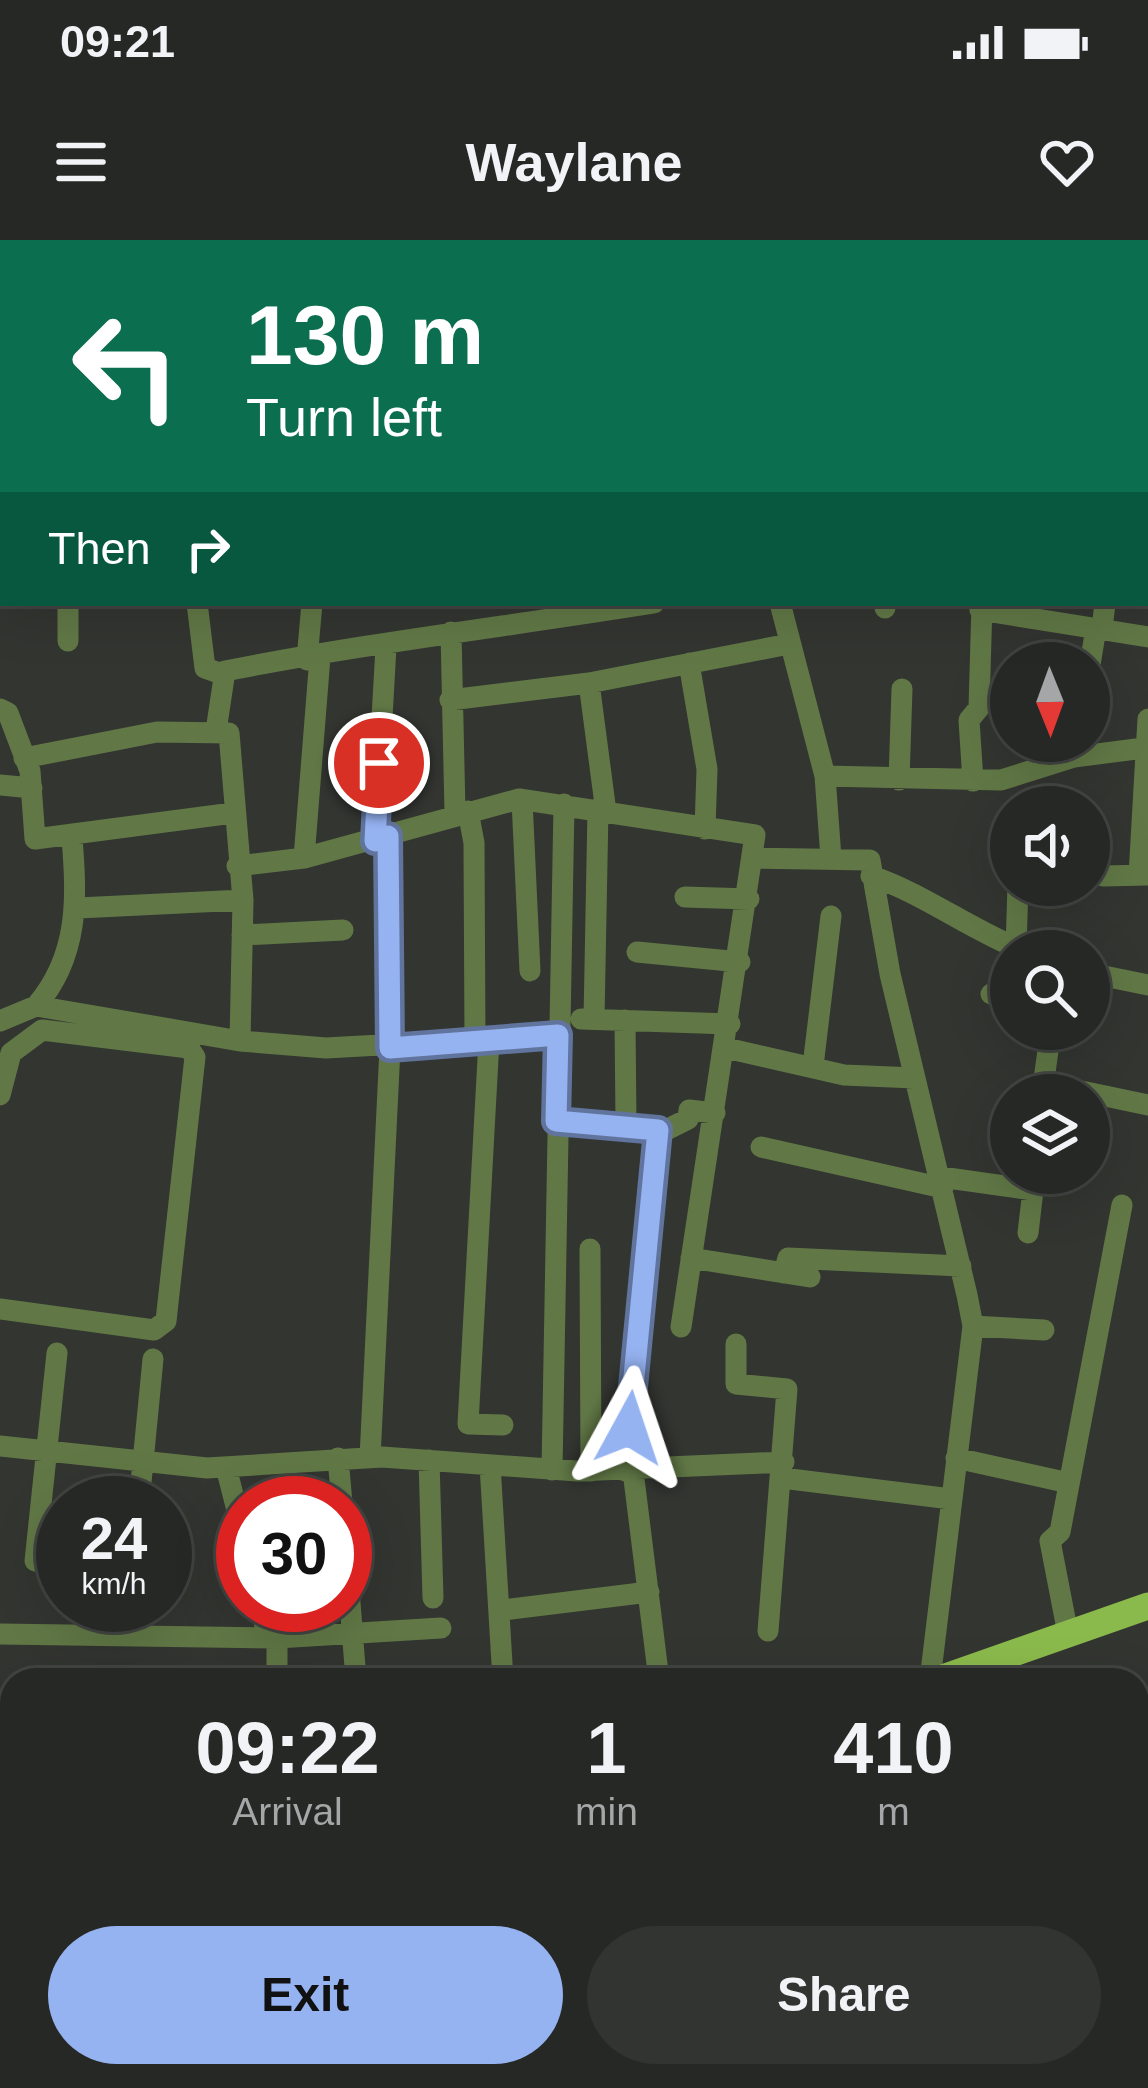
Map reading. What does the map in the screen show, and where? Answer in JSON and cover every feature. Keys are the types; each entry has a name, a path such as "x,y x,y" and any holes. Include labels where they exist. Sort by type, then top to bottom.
{"main road":[{"path":"970,1668 1148,1606"}],"street":[{"path":"68,606 68,641"},
{"path":"197,606 205,668 222,674 386,647 562,609 608,606"},
{"path":"304,858 312,606"},
{"path":"781,606 825,776 831,858"},
{"path":"973,781 969,720 979,708 981,606 1148,637"},
{"path":"1096,642 1104,606"},
{"path":"451,632 450,700 461,812 473,843 482,1041 468,1424 492,1424 486,1465 503,1610 503,1668"},
{"path":"450,700 590,683 790,644"},
{"path":"370,1458 390,1048 381,838 386,647"},
{"path":"689,663 706,769 705,830"},
{"path":"216,731 222,674"},
{"path":"590,683 602,810 594,1019"},
{"path":"899,780 902,689"},
{"path":"0,710 8,713 24,758 32,788 35,839 72,838 232,813"},
{"path":"1110,875 1144,868 1148,719"},
{"path":"24,758 157,732 230,735 232,813 243,900 240,1041"},
{"path":"1110,748 1144,748"},
{"path":"825,776 973,781 1027,775 1047,762"},
{"path":"0,785 32,788"},
{"path":"237,866 304,858 461,812 522,800 755,835 740,962 681,1327"},
{"path":"522,800 530,971"},
{"path":"552,1470 564,804"},
{"path":"36,1006 70,947 78,908 72,838"},
{"path":"752,858 870,860 973,1326 935,1668"},
{"path":"871,876 900,885 990,938"},
{"path":"685,897 749,899"},
{"path":"78,908 243,900"},
{"path":"813,1066 831,916"},
{"path":"242,935 344,930"},
{"path":"638,952 740,962"},
{"path":"1110,977 1148,985"},
{"path":"0,1021 36,1006 240,1041 390,1048 482,1041 594,1019 730,1024"},
{"path":"625,1020 626,1125"},
{"path":"0,1095 11,1053 42,1030 189,1048 195,1057 166,1321 154,1330 0,1309"},
{"path":"726,1048 844,1075 915,1078"},
{"path":"1110,1099 1148,1105"},
{"path":"556,1121 658,1130 674,1129 688,1119 689,1110 715,1113"},
{"path":"658,1130 629,1471 658,1668"},
{"path":"761,1148 942,1183 990,1182"},
{"path":"1028,1234 1033,1194"},
{"path":"1068,1634 1050,1541 1060,1532 1122,1205"},
{"path":"590,1250 591,1471"},
{"path":"691,1258 809,1277"},
{"path":"784,1273 788,1258 961,1266"},
{"path":"973,1326 1044,1330"},
{"path":"736,1344 736,1384 787,1389 768,1631"},
{"path":"35,1561 57,1353"},
{"path":"142,1476 153,1359"},
{"path":"0,1446 143,1463 226,1467 370,1458 552,1470 783,1470 952,1499"},
{"path":"338,1458 340,1476"},
{"path":"956,1458 1069,1484"},
{"path":"428,1460 433,1598"},
{"path":"226,1467 228,1476"},
{"path":"503,1610 649,1592"},
{"path":"0,1634 273,1638 441,1628"},
{"path":"271,1632 276,1668"},
{"path":"353,1634 355,1668"}],"route":[{"path":"379,763 375,841 388,836 390,1048 558,1035 556,1121 658,1130 629,1428"}]}
